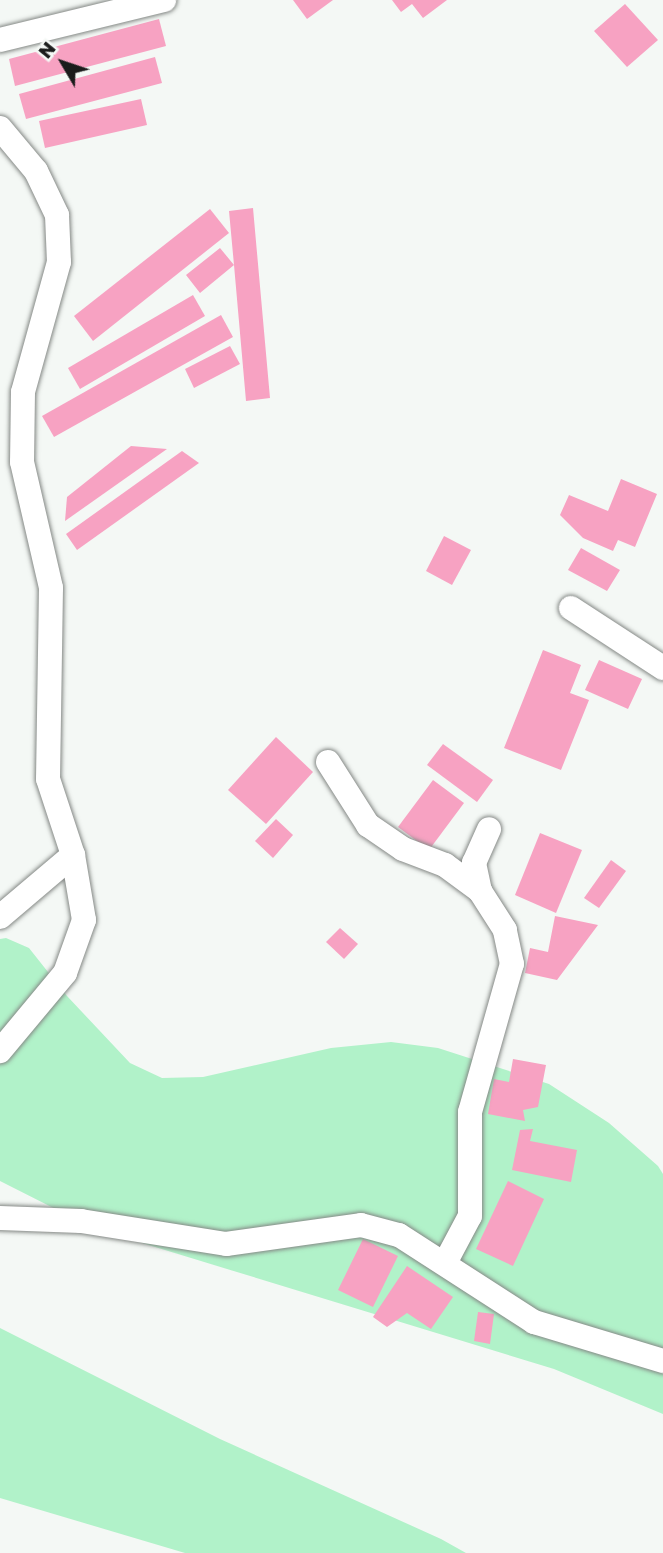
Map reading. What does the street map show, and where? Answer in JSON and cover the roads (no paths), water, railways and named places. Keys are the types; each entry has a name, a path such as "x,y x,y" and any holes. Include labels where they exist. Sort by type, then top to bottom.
{"street":[{"path":"0,40 164,0"},
{"path":"0,128 36,171 57,215 59,262 23,392 22,462 51,588 48,779 73,855 84,920 65,973 0,1051"},
{"path":"571,608 663,668"},
{"path":"328,762 368,825 403,849 445,865 480,891"},
{"path":"445,1262 470,1216 470,1112 512,964 505,930 480,891 474,863 489,829"},
{"path":"0,917 73,855"},
{"path":"0,1218 81,1221 226,1244 361,1225 399,1235 445,1262 534,1322 663,1361"}]}
